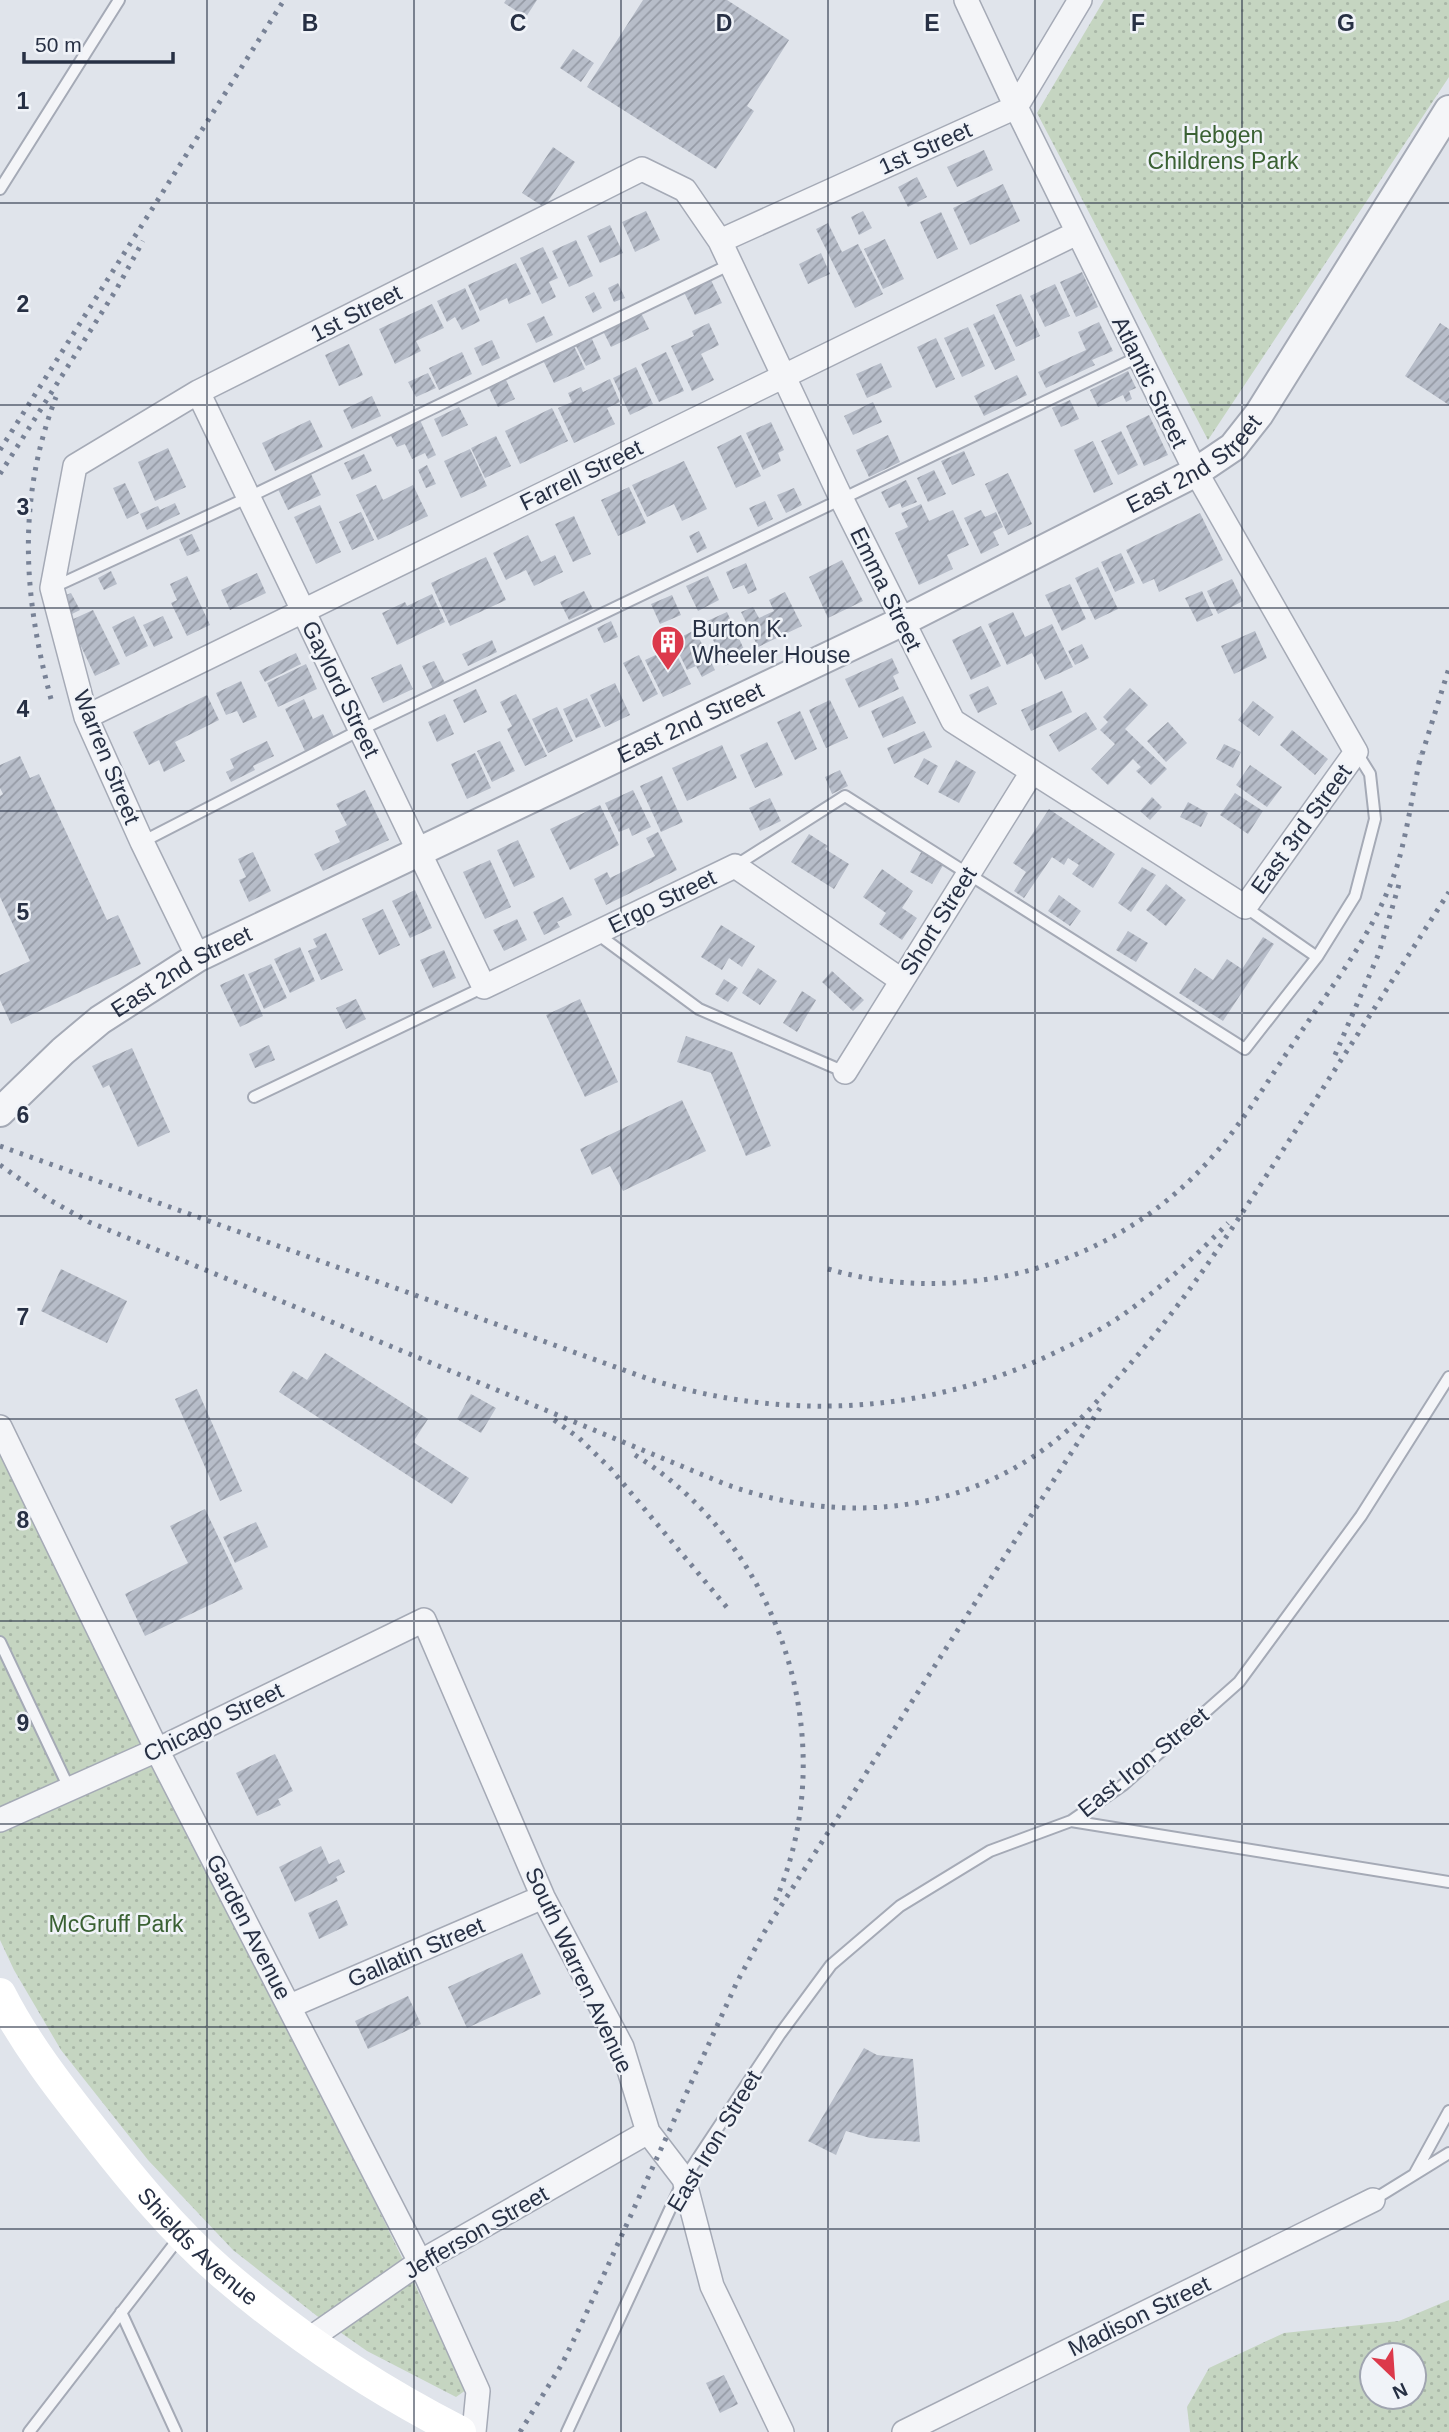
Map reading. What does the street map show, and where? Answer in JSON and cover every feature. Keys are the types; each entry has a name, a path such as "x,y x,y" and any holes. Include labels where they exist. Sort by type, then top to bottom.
{"main road":[{"name":"Shields Avenue","path":"0,1994 65,2096 139,2188 220,2271 355,2373 404,2403 460,2432"}],"street":[{"name":"Atlantic Street","path":"967,0 1077,233 1196,472 1356,752"},
{"path":"1016,107 1080,0"},
{"name":"1st Street","path":"720,241 1016,107"},
{"name":"East 2nd Street","path":"0,1112 63,1051 100,1020 198,957 901,622 1196,472 1233,447 1259,414 1449,110"},
{"name":"1st Street","path":"75,466 198,392 642,169"},
{"name":"Emma Street","path":"642,169 685,190 720,241 901,622 953,721 1245,906"},
{"name":"Farrell Street","path":"86,717 1077,233"},
{"name":"Gaylord Street","path":"198,392 484,987"},
{"name":"Warren Street","path":"75,466 52,588 86,717 142,842 198,957"},
{"name":"East 3rd Street","path":"1245,906 1356,752"},
{"name":"Short Street","path":"845,1072 1032,772"},
{"name":"Ergo Street","path":"484,987 735,866 901,980"},
{"name":"Garden Avenue","path":"0,1427 157,1750 420,2262 478,2390 474,2432"},
{"name":"Chicago Street","path":"0,1819 157,1750 424,1620"},
{"name":"South Warren Avenue","path":"424,1620 543,1897 622,2047 648,2132 684,2179 712,2286 782,2432"},
{"name":"Gallatin Street","path":"290,2006 543,1897"},
{"name":"Jefferson Street","path":"308,2340 420,2262 648,2132"},
{"name":"Madison Street","path":"904,2432 1373,2200"}],"lane":[{"path":"0,189 118,0"},
{"path":"52,588 249,497 731,264"},
{"path":"142,842 360,730 1138,357"},
{"path":"735,866 845,796 1245,1049 1317,957 1355,896 1375,819 1370,774 1356,752"},
{"path":"1245,906 1317,957"},
{"path":"596,933 699,1009 845,1072"},
{"path":"254,1097 484,987"},
{"name":"East Iron Street","path":"567,2432 684,2179 780,2034 831,1965 900,1906 990,1851 1070,1821 1123,1785 1239,1682 1360,1516 1449,1377"},
{"path":"0,1642 69,1788"},
{"path":"1070,1821 1449,1882"},
{"path":"1415,2175 1449,2111"},
{"path":"1373,2200 1449,2153"},
{"path":"29,2432 182,2232"},
{"path":"121,2312 176,2432"}],"green space":[{"name":"Hebgen Childrens Park","path":"1104,0 1449,0 1449,77 1208,440 1037,113"},
{"name":"McGruff Park","path":"0,1428 466,2390 456,2397 367,2351 317,2316 233,2250 148,2160 61,2050 14,1970 0,1940"},
{"path":"1449,2300 1449,2432 1190,2432 1187,2407 1209,2368 1284,2333 1399,2321"}],"building":[{"path":"506,0 537,0 526,17 504,3"},
{"path":"643,0 727,0 789,40 747,106 754,111 716,169 587,87"},
{"path":"573,49 594,63 581,82 560,68"},
{"path":"553,147 575,162 544,207 522,193"},
{"path":"984,150 993,170 957,187 947,167"},
{"path":"917,177 927,197 908,207 898,187"},
{"path":"1003,184 1020,221 970,245 953,208"},
{"path":"646,211 660,240 635,252 622,222"},
{"path":"863,211 872,228 859,235 851,217"},
{"path":"941,212 958,249 937,259 920,222"},
{"path":"828,223 842,252 858,244 883,294 855,308 816,229"},
{"path":"610,225 623,253 600,263 587,236"},
{"path":"885,239 904,279 883,289 864,249"},
{"path":"576,240 593,276 569,287 552,251"},
{"path":"543,247 558,278 549,282 556,297 542,304 520,258"},
{"path":"821,253 830,274 808,284 799,264"},
{"path":"516,263 531,294 509,304 507,298 480,311 468,285"},
{"path":"1082,272 1098,307 1076,317 1060,282"},
{"path":"710,278 722,303 695,315 683,290"},
{"path":"618,283 625,298 614,302 608,288"},
{"path":"1055,284 1070,316 1045,327 1030,296"},
{"path":"465,288 480,321 462,330 455,317 447,322 437,301"},
{"path":"594,292 602,308 593,313 585,297"},
{"path":"1021,294 1040,336 1016,347 996,305"},
{"path":"432,304 444,328 416,341 421,351 395,364 379,329"},
{"path":"641,313 649,329 611,347 603,331"},
{"path":"994,314 1015,360 995,370 973,324"},
{"path":"544,316 553,335 536,343 527,324"},
{"path":"1099,322 1113,351 1092,360 1095,365 1046,388 1038,372 1086,350 1078,332"},
{"path":"709,323 719,345 701,354 714,380 692,391 671,346 694,336 692,331"},
{"path":"1440,323 1449,329 1449,405 1405,376"},
{"path":"968,327 985,366 962,377 944,338"},
{"path":"936,338 955,379 936,388 917,347"},
{"path":"592,339 601,359 586,366 576,346"},
{"path":"492,340 500,358 482,366 474,348"},
{"path":"349,344 363,375 339,386 325,355"},
{"path":"573,344 585,369 554,383 542,358"},
{"path":"462,352 472,374 439,390 429,368"},
{"path":"666,352 684,391 659,402 641,364"},
{"path":"881,363 892,387 867,398 856,374"},
{"path":"636,367 653,404 630,415 613,378"},
{"path":"1128,371 1136,388 1129,391 1132,399 1126,402 1123,395 1098,407 1090,390"},
{"path":"428,373 436,388 416,397 408,382"},
{"path":"1017,375 1027,395 984,416 974,396"},
{"path":"610,379 620,402 607,408 615,424 574,443 558,408 572,402 568,393 581,387 583,392"},
{"path":"506,380 515,399 498,407 489,388"},
{"path":"372,396 381,416 352,429 343,410"},
{"path":"1070,400 1079,419 1061,427 1052,408"},
{"path":"873,402 882,422 853,435 844,416"},
{"path":"459,407 468,425 442,437 434,419"},
{"path":"552,408 568,441 520,464 505,431"},
{"path":"1149,415 1168,455 1144,466 1126,426"},
{"path":"310,420 323,447 275,471 262,443"},
{"path":"420,420 436,455 428,459 425,453 412,459 405,444 397,447 390,434"},
{"path":"771,422 784,450 778,453 781,461 763,470 746,433"},
{"path":"1121,431 1138,465 1118,475 1101,441"},
{"path":"741,435 761,476 736,488 717,447"},
{"path":"888,435 900,462 869,477 856,450"},
{"path":"496,436 511,466 485,478 471,448"},
{"path":"1093,441 1113,484 1094,493 1074,450"},
{"path":"168,448 186,487 155,501 138,462"},
{"path":"470,449 487,486 461,498 444,461"},
{"path":"964,451 975,475 952,485 941,461"},
{"path":"364,454 372,471 352,480 344,463"},
{"path":"684,461 707,509 682,521 674,504 647,517 632,485"},
{"path":"427,465 436,484 426,488 418,470"},
{"path":"934,470 946,494 928,502 917,478"},
{"path":"310,472 321,495 288,510 277,487"},
{"path":"1008,473 1032,524 1008,535 985,484"},
{"path":"906,480 917,502 902,508 900,503 889,508 881,492"},
{"path":"125,483 139,513 127,519 113,488"},
{"path":"376,485 383,500 413,485 428,516 378,540 356,495"},
{"path":"629,487 646,523 618,536 601,500"},
{"path":"794,488 802,505 786,513 777,495"},
{"path":"765,501 773,519 758,527 749,508"},
{"path":"175,503 180,514 147,530 140,514 158,506 160,510"},
{"path":"921,504 929,521 953,510 969,545 947,555 953,569 919,585 895,533 908,527 901,513"},
{"path":"320,505 341,552 316,564 294,517"},
{"path":"981,510 985,517 996,512 1003,527 993,532 999,545 981,554 964,518"},
{"path":"361,512 374,540 352,550 339,522"},
{"path":"1200,513 1223,560 1159,592 1154,579 1143,584 1126,550"},
{"path":"574,516 591,554 573,562 555,524"},
{"path":"699,531 707,548 697,553 689,536"},
{"path":"192,534 200,551 187,556 179,539"},
{"path":"528,535 541,562 555,555 563,572 534,586 526,570 506,580 493,553"},
{"path":"1121,553 1135,583 1115,592 1101,562"},
{"path":"486,557 506,600 450,626 431,583"},
{"path":"842,560 863,601 828,618 809,577"},
{"path":"746,563 757,590 748,594 744,585 733,589 726,572"},
{"path":"1098,567 1118,609 1095,620 1075,578"},
{"path":"111,571 117,584 104,590 98,578"},
{"path":"257,573 266,593 230,610 221,590"},
{"path":"187,576 210,625 187,636 171,603 177,600 170,584"},
{"path":"708,576 719,600 698,611 686,586"},
{"path":"1232,579 1243,601 1218,614 1207,591"},
{"path":"1070,584 1086,619 1062,631 1045,595"},
{"path":"584,591 593,609 569,620 560,602"},
{"path":"1202,591 1213,615 1197,622 1185,598"},
{"path":"785,592 802,626 758,647 741,612 753,607 759,618 774,611 769,600"},
{"path":"71,593 80,610 70,615 61,597"},
{"path":"432,594 445,622 397,645 382,613 405,602 407,606"},
{"path":"672,595 681,615 660,624 651,604"},
{"path":"93,610 120,664 95,676 69,621"},
{"path":"727,612 747,656 725,666 705,622"},
{"path":"1013,612 1025,637 1052,624 1073,667 1045,680 1032,653 1007,665 988,624"},
{"path":"134,616 148,646 126,657 112,627"},
{"path":"163,616 173,638 154,647 143,625"},
{"path":"611,621 618,637 604,643 597,628"},
{"path":"981,626 1001,666 971,680 952,640"},
{"path":"695,630 715,670 702,677 696,666 687,670 673,641"},
{"path":"1255,631 1267,658 1234,674 1221,646"},
{"path":"492,640 497,652 468,666 462,654"},
{"path":"1082,644 1089,658 1075,665 1068,651"},
{"name":"Burton K. Wheeler House","path":"673,647 691,684 663,697 645,660"},
{"path":"296,653 301,664 265,682 259,671"},
{"path":"639,655 658,694 643,702 623,663"},
{"path":"892,658 899,673 893,676 899,689 859,708 845,679"},
{"path":"434,661 445,683 433,689 422,666"},
{"path":"306,664 317,689 278,707 267,683"},
{"path":"401,664 413,689 383,703 371,678"},
{"path":"241,681 257,717 243,723 237,711 226,715 216,693"},
{"path":"615,683 630,715 605,727 590,695"},
{"path":"988,686 997,704 978,713 969,695"},
{"path":"1130,688 1148,705 1125,729 1167,769 1151,785 1136,771 1141,767 1133,759 1108,785 1091,769 1115,744 1100,730 1108,722 1103,717"},
{"path":"476,689 487,712 464,723 453,700"},
{"path":"1062,691 1072,712 1031,731 1021,710"},
{"path":"516,694 547,756 525,766 507,729 512,726 500,702"},
{"path":"207,695 219,720 175,742 185,761 164,772 159,760 149,765 133,732"},
{"path":"903,696 916,723 883,738 871,711"},
{"path":"587,698 601,727 576,738 563,709"},
{"path":"304,699 313,719 323,714 334,737 305,751 285,709"},
{"path":"830,700 848,738 826,748 809,710"},
{"path":"1253,701 1274,717 1259,736 1238,720"},
{"path":"557,707 573,741 548,753 532,719"},
{"path":"800,711 817,749 795,760 777,722"},
{"path":"1086,712 1097,729 1059,752 1049,735"},
{"path":"445,714 454,734 437,742 428,722"},
{"path":"1168,722 1187,743 1166,762 1147,741"},
{"path":"1292,730 1328,759 1315,775 1280,745"},
{"path":"924,731 932,747 894,764 887,748"},
{"path":"267,741 274,756 253,766 255,770 231,782 226,772 234,768 230,759"},
{"path":"500,741 515,771 492,782 477,751"},
{"path":"767,742 783,775 755,788 740,755"},
{"path":"1224,744 1241,752 1233,768 1216,759"},
{"path":"722,745 737,778 687,801 672,768"},
{"path":"475,753 491,788 467,799 451,764"},
{"path":"20,756 30,778 39,774 107,920 118,915 141,964 11,1024 0,1000 0,975 30,961 0,897 0,796 3,794 0,788 0,765"},
{"path":"924,758 938,766 928,785 914,777"},
{"path":"956,760 976,772 959,803 938,792"},
{"path":"1250,765 1282,787 1267,807 1236,785"},
{"path":"840,770 848,786 832,794 825,777"},
{"path":"662,776 683,822 661,832 640,786"},
{"path":"365,790 389,840 323,871 314,854 340,842 335,831 347,825 336,804"},
{"path":"633,790 651,827 632,836 629,828 619,832 605,803"},
{"path":"1235,793 1263,811 1248,834 1220,815"},
{"path":"1152,797 1162,807 1150,820 1140,811"},
{"path":"770,798 781,821 760,831 749,808"},
{"path":"1188,802 1208,813 1201,827 1180,817"},
{"path":"600,805 619,845 570,870 550,829"},
{"path":"1049,809 1115,854 1093,888 1072,874 1079,865 1068,858 1064,865 1052,857 1024,898 1014,891 1026,872 1013,863"},
{"path":"658,832 677,870 606,905 594,879 607,872 610,878 655,856 646,838"},
{"path":"809,834 828,846 825,849 849,864 834,889 791,862"},
{"path":"518,840 535,877 514,887 497,850"},
{"path":"923,849 945,862 932,884 910,872"},
{"path":"253,852 271,891 249,902 239,880 246,877 238,859"},
{"path":"490,860 511,907 485,919 463,872"},
{"path":"1142,867 1156,875 1131,912 1118,903"},
{"path":"882,869 913,891 902,908 917,918 902,940 879,924 886,913 863,897"},
{"path":"1166,884 1186,900 1166,926 1146,910"},
{"path":"415,890 432,928 410,938 392,901"},
{"path":"1059,895 1081,911 1070,926 1048,911"},
{"path":"563,897 572,915 557,922 560,927 544,935 533,912"},
{"path":"383,909 400,945 379,955 362,919"},
{"path":"517,919 527,940 504,951 493,930"},
{"path":"721,925 755,946 742,967 729,958 722,970 701,957"},
{"path":"1128,931 1148,943 1136,962 1116,950"},
{"path":"326,933 343,970 321,980 308,951 317,947 313,939"},
{"path":"1263,937 1274,944 1223,1021 1179,993 1195,968 1213,980 1227,959 1242,969"},
{"path":"300,947 315,981 290,993 274,959"},
{"path":"444,950 456,978 433,988 420,960"},
{"path":"271,964 287,998 264,1009 248,974"},
{"path":"758,968 777,981 760,1005 742,993"},
{"path":"832,971 864,1000 853,1011 822,982"},
{"path":"244,974 263,1016 240,1027 220,985"},
{"path":"724,979 738,988 728,1002 715,994"},
{"path":"802,991 816,1000 797,1032 783,1023"},
{"path":"356,999 366,1019 346,1029 336,1008"},
{"path":"580,999 618,1082 585,1097 546,1015"},
{"path":"686,1036 732,1052 771,1146 746,1156 711,1073 677,1062"},
{"path":"269,1045 275,1060 255,1068 249,1054"},
{"path":"132,1048 170,1132 138,1147 109,1085 103,1088 92,1066"},
{"path":"682,1100 706,1151 623,1191 610,1166 592,1175 580,1149"},
{"path":"61,1269 127,1301 107,1343 41,1311"},
{"path":"325,1353 428,1419 413,1442 469,1478 452,1504 279,1392 293,1371 307,1380"},
{"path":"197,1389 242,1491 220,1501 175,1399"},
{"path":"471,1394 496,1408 481,1433 457,1419"},
{"path":"205,1509 243,1589 145,1636 125,1594 188,1563 170,1526"},
{"path":"256,1522 268,1547 235,1563 223,1537"},
{"path":"275,1754 293,1791 278,1799 281,1805 257,1816 236,1773"},
{"path":"321,1846 329,1864 339,1859 345,1872 336,1877 338,1881 295,1902 279,1867"},
{"path":"337,1900 348,1925 319,1939 308,1913"},
{"path":"522,1953 541,1994 467,2028 448,1987"},
{"path":"408,1996 421,2024 368,2049 355,2021"},
{"path":"864,2048 877,2055 913,2059 920,2142 870,2138 846,2131 836,2155 808,2141"},
{"path":"724,2375 738,2404 720,2413 706,2383"}],"railway":[{"path":"0,450 284,0"},
{"path":"0,474 116,290 143,241"},
{"path":"51,699 34,622 28,547 35,473 43,435 56,397"},
{"path":"1419,764 1449,668"},
{"path":"828,1269 879,1280 930,1284 981,1280 1031,1270 1079,1253 1125,1230 1167,1200 1205,1165 1231,1134 1343,972 1368,930 1398,863 1421,754"},
{"path":"1335,1055 1379,953 1400,881"},
{"path":"0,1165 48,1199 89,1222 725,1484 769,1497 815,1506 860,1508 905,1505 949,1495 991,1480 1031,1458 1068,1430 1103,1395 1164,1323 1219,1247 1449,892"},
{"path":"0,1146 646,1378 742,1400 791,1405 839,1406 936,1394 1030,1364 1078,1341 1124,1314 1178,1271 1228,1223"},
{"path":"520,2432 562,2364 737,1982 763,1934 1100,1408"},
{"path":"554,1420 579,1438 611,1469 729,1610"},
{"path":"635,1455 686,1494 729,1541 762,1595 786,1654 800,1716 803,1780 794,1843 774,1904"}],"place":[{"name":"Burton K. Wheeler House","path":"668,672"}]}
